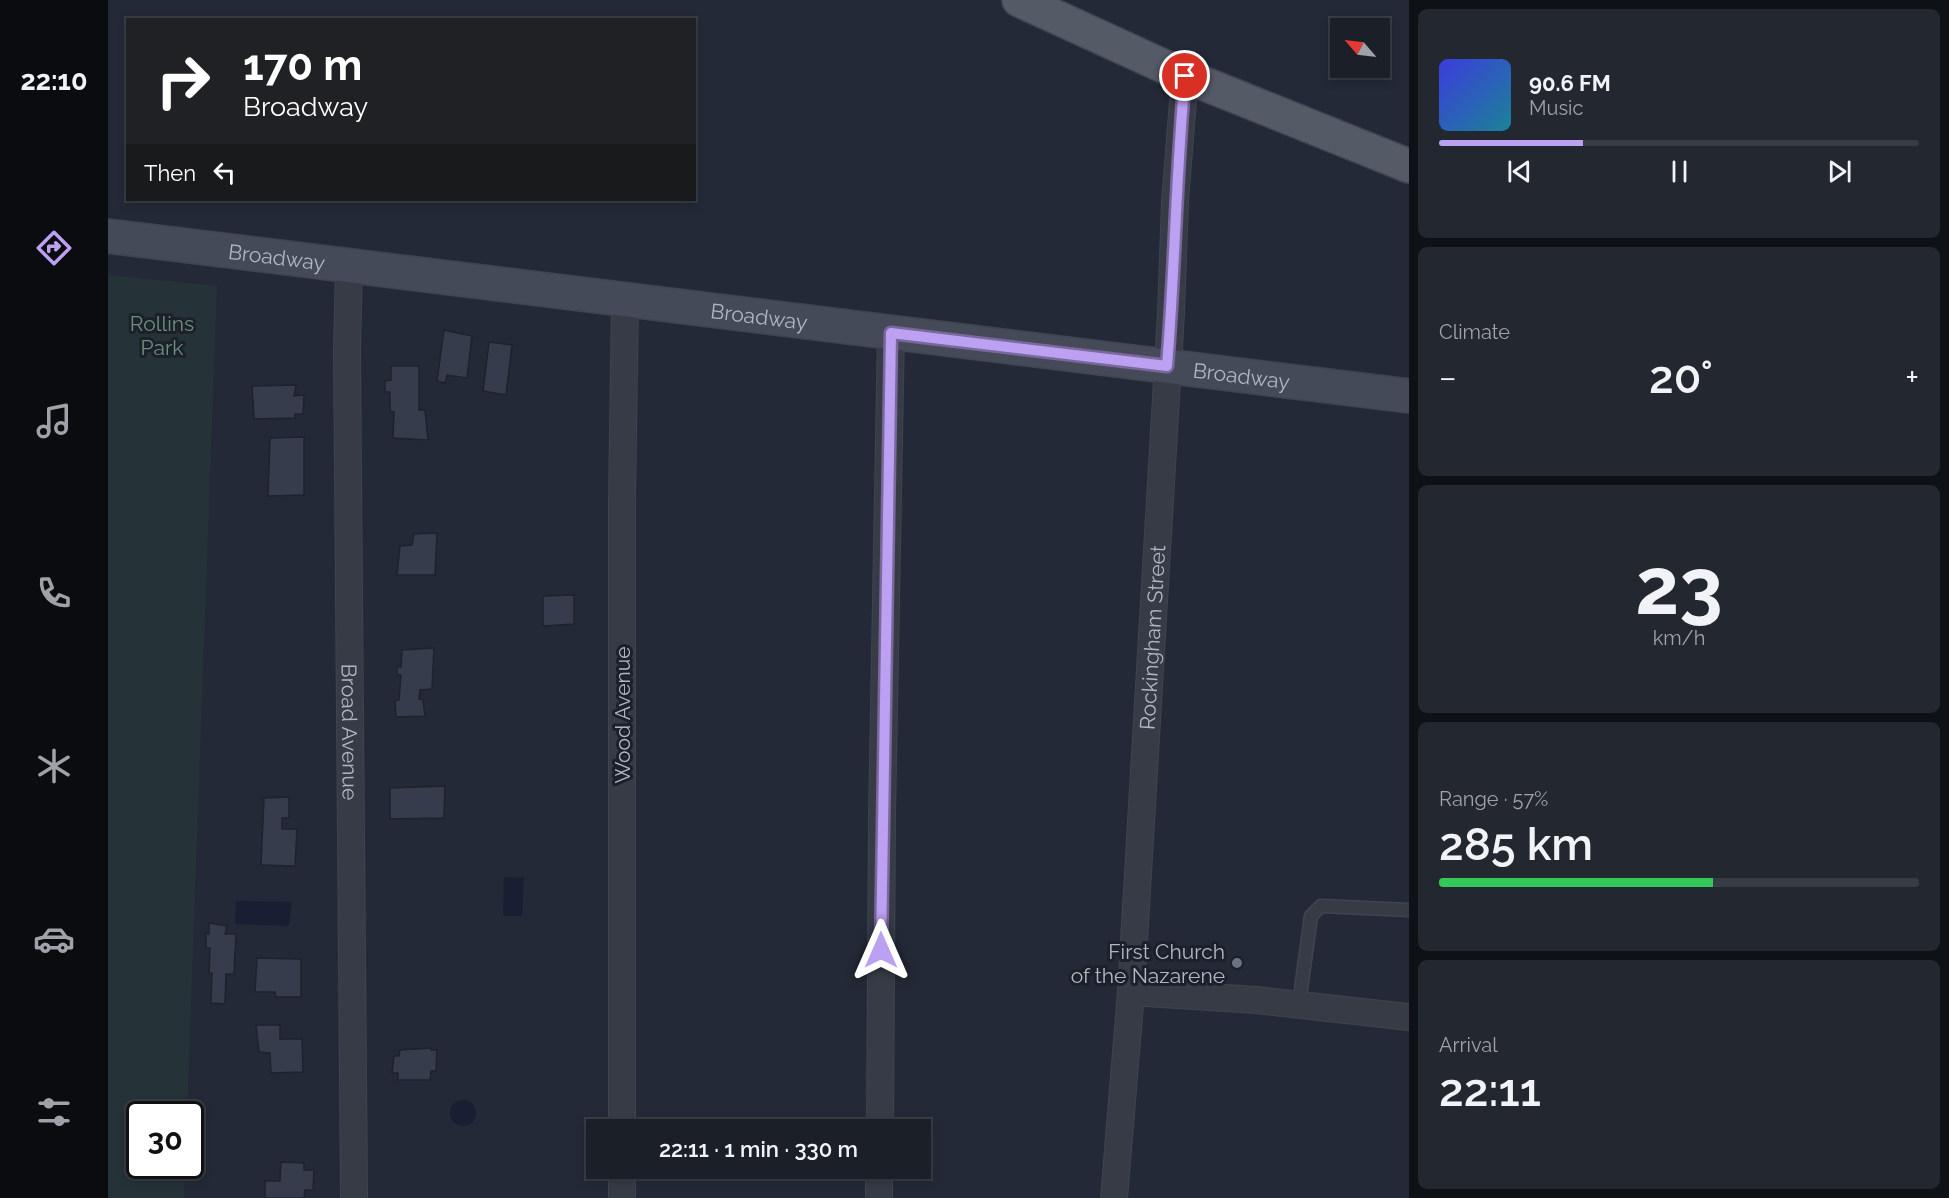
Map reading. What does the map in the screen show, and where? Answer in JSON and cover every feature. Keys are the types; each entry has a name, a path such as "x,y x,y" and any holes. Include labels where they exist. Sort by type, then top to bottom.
{"main road":[{"path":"1019,0 1185,76 1409,166"}],"street":[{"name":"Rockingham Street","path":"1114,1198 1131,992 1172,313 1175,201 1185,76"},
{"name":"Broadway","path":"108,236 1409,396"},
{"name":"Broad Avenue","path":"349,267 347,351 354,1198"},
{"name":"Wood Avenue","path":"622,1119 622,501 626,301"},
{"path":"880,1119 882,815 891,333"},
{"path":"1131,992 1256,999 1409,1017"},
{"path":"622,1179 622,1198"},
{"path":"879,1179 879,1198"}],"lane":[{"path":"1299,1004 1311,916 1321,906 1409,910"}],"green space":[{"name":"Rollins Park","path":"108,275 217,286 187,1101 126,1101 126,1179 185,1179 184,1198 108,1198"}],"water":[{"path":"504,877 524,878 522,916 503,916"},
{"path":"236,901 292,902 289,926 235,924"},
{"path":"463,1100 472,1104 476,1113 472,1122 463,1126 454,1122 450,1113 454,1104"}],"building":[{"path":"444,330 472,336 467,378 447,375 445,383 437,381"},
{"path":"489,342 512,345 506,395 483,391"},
{"path":"391,366 419,366 419,410 425,410 428,440 393,438 394,412 390,411 390,392 385,392 385,381 391,380"},
{"path":"296,385 294,396 304,395 303,414 295,414 295,418 254,419 252,386"},
{"path":"304,437 304,495 268,496 270,438"},
{"path":"437,533 435,575 397,575 400,546 412,545 414,534"},
{"path":"574,595 574,624 543,626 543,596"},
{"path":"434,648 432,689 420,690 419,699 423,700 425,716 396,717 395,701 399,700 401,675 397,675 397,667 401,667 402,650"},
{"path":"445,786 444,818 390,819 390,788"},
{"path":"289,797 289,818 282,818 282,829 297,829 295,866 261,865 264,798"},
{"path":"209,923 227,926 225,934 236,934 234,974 226,974 225,1004 211,1003 210,948 206,948"},
{"path":"257,958 301,959 301,997 276,997 275,992 255,992"},
{"path":"256,1025 280,1025 280,1039 302,1039 303,1072 271,1073 270,1053 259,1052"},
{"path":"431,1048 431,1050 437,1050 436,1071 431,1071 430,1080 398,1080 398,1073 392,1073 394,1056 399,1056 400,1050"},
{"path":"281,1162 304,1163 304,1170 314,1170 313,1190 305,1190 304,1198 265,1198 265,1181 280,1181"}],"place":[{"name":"First Church of the Nazarene","path":"1237,963"}],"route":[{"path":"881,950 891,333 1167,366 1172,313 1175,201 1185,76"}]}
